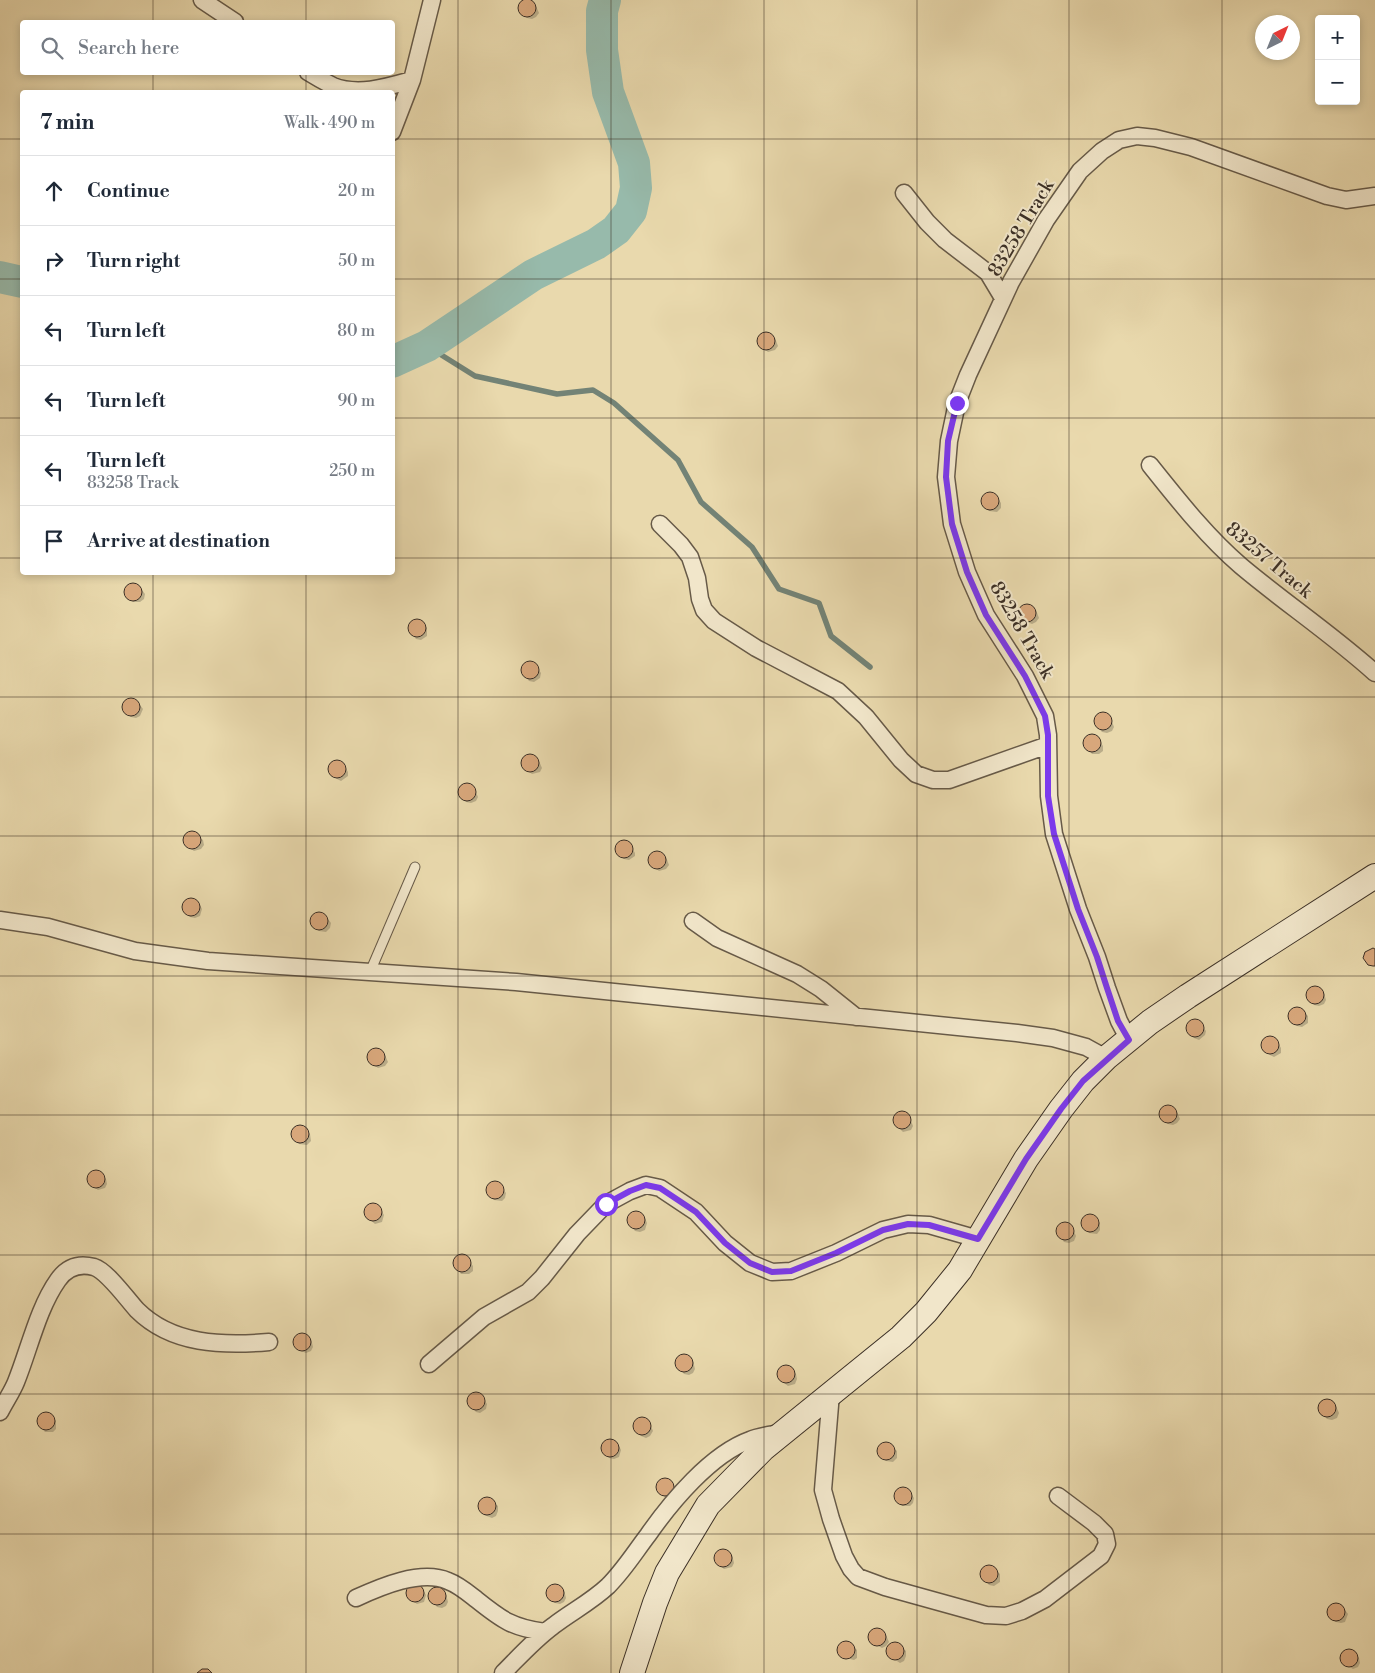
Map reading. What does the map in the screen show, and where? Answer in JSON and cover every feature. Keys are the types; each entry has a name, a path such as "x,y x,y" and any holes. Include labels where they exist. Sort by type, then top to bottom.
{"street":[{"path":"202,0 232,20"},
{"path":"395,124 412,80 432,0"},
{"path":"313,75 334,87 356,90 377,89 412,80"},
{"name":"83258 Track","path":"1129,1040 1118,1021 1097,957 1078,909 1054,834 1048,796 1048,745 1045,716 1025,676 986,615 967,572 952,524 946,477 948,441 957,403 1003,298 1046,220 1080,171 1102,151 1119,140 1136,136 1155,138 1191,147 1328,196 1346,200 1375,196"},
{"path":"904,193 927,222 945,240 988,273 1003,298"},
{"name":"83257 Track","path":"1150,465 1178,501 1240,565 1375,673"},
{"path":"660,524 681,545 690,558 697,578 704,610 714,621 756,648 838,691 866,717 900,760 916,774 933,780 949,780 1048,745"},
{"path":"632,1673 667,1573 708,1505 740,1471 782,1433 901,1338 926,1312 960,1270 1026,1159 1083,1081 1106,1058 1150,1022 1375,876"},
{"path":"0,920 48,928 135,951 165,956 516,982 1016,1032 1086,1047 1106,1058"},
{"path":"693,921 717,938 798,974 856,1017"},
{"path":"429,1364 484,1317 528,1292 542,1278 577,1234 606,1204 646,1185 660,1188 696,1212 725,1243 750,1263 772,1272 791,1271 836,1253 883,1230 908,1224 929,1225 978,1239"},
{"path":"0,1412 15,1385 44,1304 58,1280 68,1269 82,1265 96,1268 113,1282 138,1310 155,1324 172,1332 202,1342 233,1345 269,1342"},
{"path":"831,1393 823,1490 844,1556 858,1577 885,1587 986,1615 1006,1616 1022,1611 1045,1599 1101,1556 1107,1544 1105,1534 1094,1523 1058,1496"},
{"path":"503,1673 546,1632 591,1601 609,1585 628,1564 648,1534 685,1489 720,1457 750,1439 782,1433"},
{"path":"356,1598 404,1580 434,1577 448,1580 510,1624 525,1630 546,1632"}],"lane":[{"path":"370,972 415,867"}],"building":[{"path":"527,-1 533,2 536,8 533,14 527,17 521,14 518,8 521,2"},
{"path":"766,332 772,335 775,341 772,347 766,350 760,347 757,341 760,335"},
{"path":"990,492 996,495 999,501 996,507 990,510 984,507 981,501 984,495"},
{"path":"133,583 139,586 142,592 139,598 133,601 127,598 124,592 127,586"},
{"path":"1027,604 1033,607 1036,613 1033,619 1027,622 1021,619 1018,613 1021,607"},
{"path":"417,619 423,622 426,628 423,634 417,637 411,634 408,628 411,622"},
{"path":"530,661 536,664 539,670 536,676 530,679 524,676 521,670 524,664"},
{"path":"131,698 137,701 140,707 137,713 131,716 125,713 122,707 125,701"},
{"path":"1103,712 1109,715 1112,721 1109,727 1103,730 1097,727 1094,721 1097,715"},
{"path":"1092,734 1098,737 1101,743 1098,749 1092,752 1086,749 1083,743 1086,737"},
{"path":"530,754 536,757 539,763 536,769 530,772 524,769 521,763 524,757"},
{"path":"337,760 343,763 346,769 343,775 337,778 331,775 328,769 331,763"},
{"path":"467,783 473,786 476,792 473,798 467,801 461,798 458,792 461,786"},
{"path":"192,831 198,834 201,840 198,846 192,849 186,846 183,840 186,834"},
{"path":"624,840 630,843 633,849 630,855 624,858 618,855 615,849 618,843"},
{"path":"657,851 663,854 666,860 663,866 657,869 651,866 648,860 651,854"},
{"path":"191,898 197,901 200,907 197,913 191,916 185,913 182,907 185,901"},
{"path":"319,912 325,915 328,921 325,927 319,930 313,927 310,921 313,915"},
{"path":"1373,948 1375,949 1375,966 1368,965 1363,958 1365,952"},
{"path":"1315,986 1321,989 1324,995 1321,1001 1315,1004 1309,1001 1306,995 1309,989"},
{"path":"1297,1007 1303,1010 1306,1016 1303,1022 1297,1025 1291,1022 1288,1016 1291,1010"},
{"path":"1195,1019 1201,1022 1204,1028 1201,1034 1195,1037 1189,1034 1186,1028 1189,1022"},
{"path":"1270,1036 1276,1039 1279,1045 1276,1051 1270,1054 1264,1051 1261,1045 1264,1039"},
{"path":"376,1048 382,1051 385,1057 382,1063 376,1066 370,1063 367,1057 370,1051"},
{"path":"1168,1105 1174,1108 1177,1114 1174,1120 1168,1123 1162,1120 1159,1114 1162,1108"},
{"path":"902,1111 908,1114 911,1120 908,1126 902,1129 896,1126 893,1120 896,1114"},
{"path":"300,1125 306,1128 309,1134 306,1140 300,1143 294,1140 291,1134 294,1128"},
{"path":"96,1170 102,1173 105,1179 102,1185 96,1188 90,1185 87,1179 90,1173"},
{"path":"495,1181 501,1184 504,1190 501,1196 495,1199 489,1196 486,1190 489,1184"},
{"path":"373,1203 379,1206 382,1212 379,1218 373,1221 367,1218 364,1212 367,1206"},
{"path":"636,1211 642,1214 645,1220 642,1226 636,1229 630,1226 627,1220 630,1214"},
{"path":"1090,1214 1096,1217 1099,1223 1096,1229 1090,1232 1084,1229 1081,1223 1084,1217"},
{"path":"1065,1222 1071,1225 1074,1231 1071,1237 1065,1240 1059,1237 1056,1231 1059,1225"},
{"path":"462,1254 468,1257 471,1263 468,1269 462,1272 456,1269 453,1263 456,1257"},
{"path":"302,1333 308,1336 311,1342 308,1348 302,1351 296,1348 293,1342 296,1336"},
{"path":"684,1354 690,1357 693,1363 690,1369 684,1372 678,1369 675,1363 678,1357"},
{"path":"786,1365 792,1368 795,1374 792,1380 786,1383 780,1380 777,1374 780,1368"},
{"path":"476,1392 482,1395 485,1401 482,1407 476,1410 470,1407 467,1401 470,1395"},
{"path":"1327,1399 1333,1402 1336,1408 1333,1414 1327,1417 1321,1414 1318,1408 1321,1402"},
{"path":"46,1412 52,1415 55,1421 52,1427 46,1430 40,1427 37,1421 40,1415"},
{"path":"642,1417 648,1420 651,1426 648,1432 642,1435 636,1432 633,1426 636,1420"},
{"path":"610,1439 616,1442 619,1448 616,1454 610,1457 604,1454 601,1448 604,1442"},
{"path":"886,1442 892,1445 895,1451 892,1457 886,1460 880,1457 877,1451 880,1445"},
{"path":"665,1478 671,1481 674,1487 671,1493 665,1496 659,1493 656,1487 659,1481"},
{"path":"903,1487 909,1490 912,1496 909,1502 903,1505 897,1502 894,1496 897,1490"},
{"path":"487,1497 493,1500 496,1506 493,1512 487,1515 481,1512 478,1506 481,1500"},
{"path":"723,1549 729,1552 732,1558 729,1564 723,1567 717,1564 714,1558 717,1552"},
{"path":"989,1565 995,1568 998,1574 995,1580 989,1583 983,1580 980,1574 983,1568"},
{"path":"415,1584 421,1587 424,1593 421,1599 415,1602 409,1599 406,1593 409,1587"},
{"path":"555,1584 561,1587 564,1593 561,1599 555,1602 549,1599 546,1593 549,1587"},
{"path":"437,1587 443,1590 446,1596 443,1602 437,1605 431,1602 428,1596 431,1590"},
{"path":"1336,1603 1342,1606 1345,1612 1342,1618 1336,1621 1330,1618 1327,1612 1330,1606"},
{"path":"877,1628 883,1631 886,1637 883,1643 877,1646 871,1643 868,1637 871,1631"},
{"path":"846,1641 852,1644 855,1650 852,1656 846,1659 840,1656 837,1650 840,1644"},
{"path":"895,1642 901,1645 904,1651 901,1657 895,1660 889,1657 886,1651 889,1645"},
{"path":"1349,1649 1355,1652 1358,1658 1355,1664 1349,1667 1343,1664 1340,1658 1343,1652"},
{"path":"202,1669 208,1669 212,1673 197,1673"}],"waterway":[{"path":"395,361 427,346 533,275 596,244 616,230 631,211 636,188 634,163 608,92 602,50 602,11 605,0"},
{"path":"0,277 20,282"},
{"path":"427,346 475,376 557,394 593,390 614,403 678,460 701,502 752,547 779,589 819,603 831,636 870,667"}],"route":[{"path":"606,1204 646,1185 660,1188 696,1212 725,1243 750,1263 772,1272 791,1271 836,1253 883,1230 908,1224 929,1225 978,1239 1026,1159 1061,1109 1083,1081 1106,1058 1129,1040 1118,1021 1097,957 1078,909 1054,834 1048,796 1048,735 1045,716 1025,676 986,615 967,572 952,524 946,477 948,441 957,403"}]}
